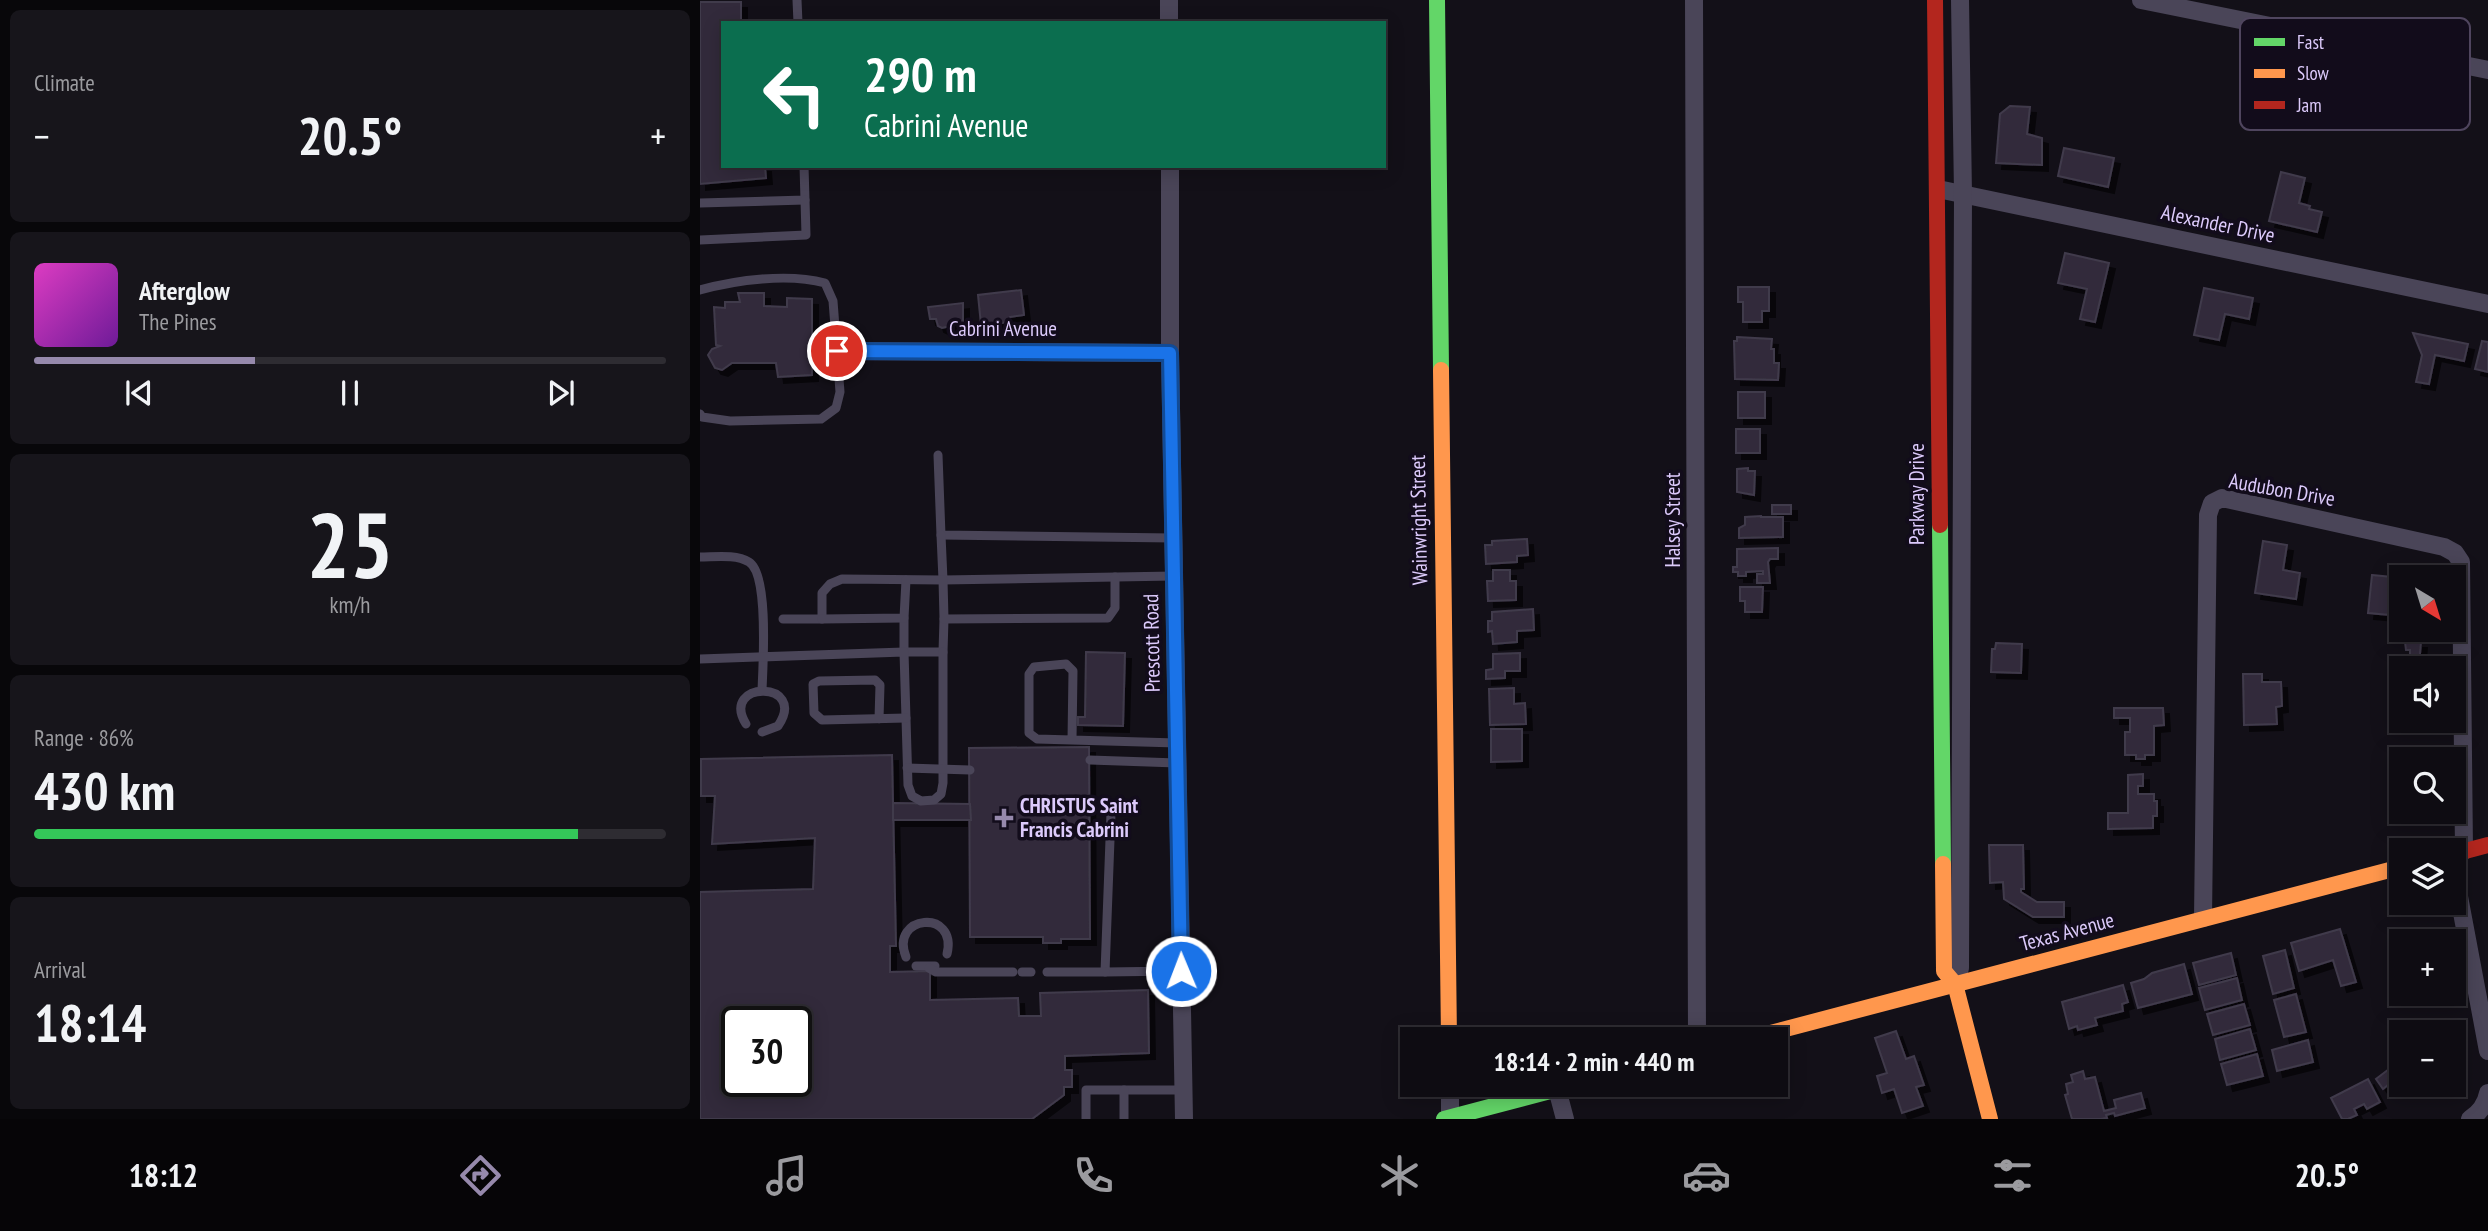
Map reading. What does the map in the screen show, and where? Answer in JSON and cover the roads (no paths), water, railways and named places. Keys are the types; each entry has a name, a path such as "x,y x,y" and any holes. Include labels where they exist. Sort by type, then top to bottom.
{"street":[{"path":"1169,0 1169,21"},
{"name":"Wainwright Street","path":"1437,0 1449,1027"},
{"name":"Halsey Street","path":"1694,0 1697,1027"},
{"name":"Parkway Drive","path":"1935,0 1944,971 1955,984 1990,1119"},
{"name":"Parkway Drive","path":"1955,984 1960,968 1963,194 1960,0"},
{"path":"2141,0 2240,20"},
{"path":"2470,66 2488,70"},
{"name":"Prescott Road","path":"1170,168 1170,353 1184,1119"},
{"name":"Alexander Drive","path":"1938,190 2488,304"},
{"name":"Cabrini Avenue","path":"837,351 1170,353"},
{"name":"Audubon Drive","path":"2203,918 2208,515 2212,503 2222,498 2444,547 2455,553 2461,562 2459,838"},
{"path":"2466,851 2488,845"},
{"name":"Texas Avenue","path":"1788,1028 2389,870"},
{"path":"2462,915 2488,1051"},
{"path":"2470,1119 2487,1100 2488,1093"},
{"path":"1449,1097 1447,1118 1527,1097"},
{"path":"1565,1097 1565,1119"}],"lane":[{"path":"797,0 798,21"},
{"path":"700,240 806,235 804,168"},
{"path":"700,203 805,200"},
{"path":"700,290 730,282 809,278 825,283 833,301 840,392 836,408 821,419 730,421 702,417 700,414"},
{"path":"906,580 904,652 908,785 912,796 921,801 934,800 941,794 943,768 944,619 938,455"},
{"path":"941,535 1173,537"},
{"path":"700,557 737,558 750,562 758,571 762,594 762,690"},
{"path":"822,618 821,593 830,584 842,579 1174,576"},
{"path":"944,619 1108,618 1115,608 1115,577"},
{"path":"783,619 904,618"},
{"path":"700,659 943,652"},
{"path":"1072,740 1073,671 1066,664 1034,667 1029,674 1029,733 1037,739 1072,740 1177,743"},
{"path":"879,719 880,685 875,680 819,681 813,684 814,713 822,720 879,719 906,718"},
{"path":"746,724 741,713 745,700 755,691 776,694 784,706 784,713 778,726 762,732"},
{"path":"1091,762 1177,763"},
{"path":"907,768 968,769"},
{"path":"1105,972 1111,813"},
{"path":"906,957 902,946 907,931 926,922 934,923 945,932 949,946 947,954"},
{"path":"916,966 933,967 936,972 1022,972"},
{"path":"1047,972 1181,971"},
{"path":"1086,1119 1086,1090 1183,1090"},
{"path":"1124,1090 1124,1119"}],"place":[{"name":"CHRISTUS Saint Francis Cabrini","path":"1004,818"}]}
